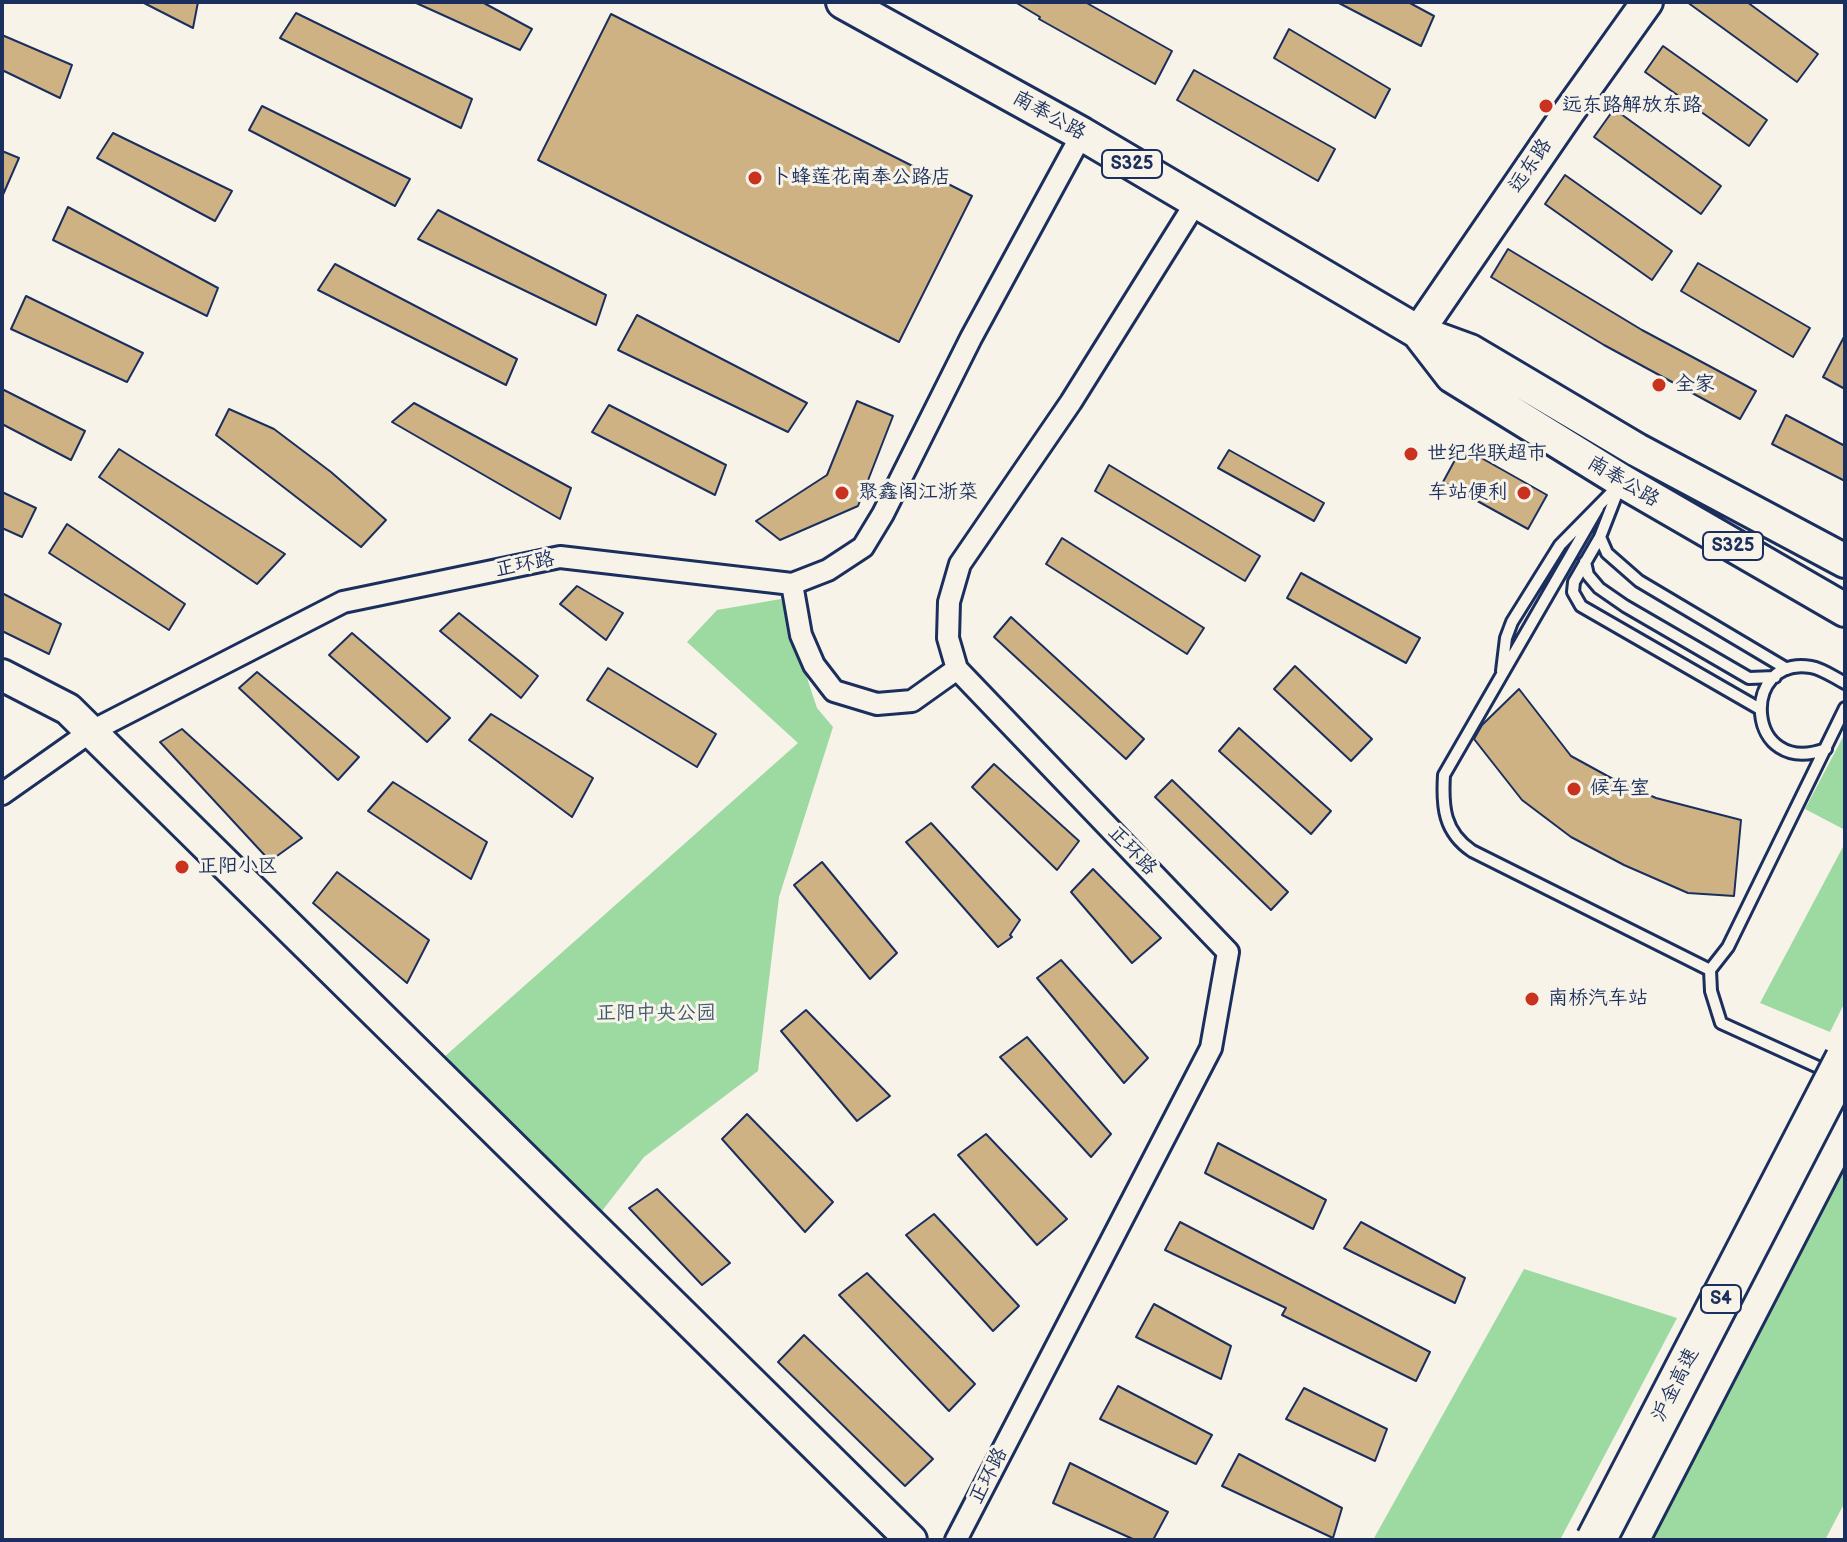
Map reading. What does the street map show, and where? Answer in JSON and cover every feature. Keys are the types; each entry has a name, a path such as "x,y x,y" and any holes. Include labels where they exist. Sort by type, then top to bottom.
{"highway":[{"name":"沪金高速","path":"1596,1540 1845,1059"},
{"name":"沪金高速","path":"1629,1540 1845,1122"}],"main road":[{"name":"南奉公路","path":"843,2 1082,134 1418,332 1452,376 1629,466 1845,561"},
{"name":"远东路","path":"1418,332 1647,2"},
{"name":"南奉公路","path":"1629,466 1845,610"},
{"path":"2,675 68,709 911,1540"},
{"path":"1612,1540 1845,1086"}],"street":[{"name":"正环路","path":"2,794 90,732 343,602 560,557 792,584 828,570 863,547 883,514 971,338 1082,134"},
{"path":"792,584 801,635 814,665 834,691 877,704 912,701 957,669 948,638 949,602 960,564 1071,402 1196,202"},
{"name":"正环路","path":"956,1540 1211,1048 1228,952 957,669"}],"lane":[{"path":"1629,466 1598,508 1444,775 1442,802 1449,831 1472,851 1710,970"},
{"path":"1629,466 1600,537 1574,582 1573,592 1581,606 1760,709"},
{"path":"1502,676 1506,638 1512,622 1560,545 1598,508"},
{"path":"1600,537 1607,553 1639,581 1787,669"},
{"path":"1585,562 1588,575 1599,588 1625,606 1749,678 1775,677"},
{"path":"1826,749 1812,754 1797,754 1771,741 1763,729 1760,709 1766,688 1787,669 1801,666 1815,668 1845,683"},
{"path":"1845,708 1728,947 1710,970 1711,991 1721,1023 1845,1080"}],"green space":[{"name":"正阳中央公园","path":"781,599 817,708 833,727 779,897 758,1071 644,1157 602,1211 443,1058 798,743 687,642 717,610"},
{"path":"1845,733 1845,830 1805,809"},
{"path":"1845,843 1845,1002 1830,1032 1760,1003"},
{"path":"1845,1153 1845,1502 1825,1540 1644,1540"},
{"path":"1524,1269 1677,1318 1560,1540 1373,1540"}],"building":[{"path":"142,2 198,2 193,28"},
{"path":"414,2 482,2 532,29 520,50"},
{"path":"1015,2 1085,2 1172,51 1155,84 1039,19"},
{"path":"1337,2 1408,2 1434,16 1421,46"},
{"path":"1687,2 1747,2 1818,54 1797,82"},
{"path":"296,13 472,99 461,128 280,38"},
{"name":"卜蜂莲花南奉公路店","path":"611,14 972,196 899,342 538,160"},
{"path":"1289,29 1390,89 1375,118 1274,58"},
{"path":"2,35 72,65 60,98 2,70"},
{"path":"1663,46 1767,120 1749,146 1645,72"},
{"path":"1194,70 1335,149 1318,181 1177,100"},
{"path":"262,106 410,179 395,206 249,130"},
{"path":"1614,109 1721,186 1701,214 1594,137"},
{"path":"113,133 232,191 215,221 97,158"},
{"path":"2,151 19,158 2,197"},
{"path":"1565,175 1672,251 1652,280 1545,204"},
{"path":"68,207 218,288 207,316 53,240"},
{"path":"438,210 606,295 596,325 418,239"},
{"path":"1508,249 1642,330 1756,391 1740,419 1604,345 1491,277"},
{"path":"1698,263 1810,328 1793,357 1681,291"},
{"path":"335,264 517,359 506,385 318,290"},
{"path":"26,296 143,353 127,382 11,329"},
{"path":"637,315 807,403 788,432 618,350"},
{"path":"1845,335 1845,389 1823,377"},
{"path":"2,389 85,431 71,460 2,424"},
{"path":"857,401 893,416 858,506 780,540 756,521 827,475"},
{"path":"414,403 571,488 560,519 392,422"},
{"path":"609,405 726,465 715,495 592,432"},
{"path":"229,409 274,429 331,472 386,520 361,547 216,435"},
{"path":"1786,415 1845,446 1845,481 1772,444"},
{"path":"1462,447 1547,495 1528,529 1443,482"},
{"path":"119,449 285,554 257,584 99,477"},
{"path":"1229,450 1324,503 1314,521 1218,468"},
{"path":"1109,465 1260,556 1245,581 1095,491"},
{"path":"2,492 36,508 22,537 2,528"},
{"path":"67,524 185,604 169,630 49,553"},
{"path":"1062,538 1204,628 1187,654 1046,564"},
{"path":"1301,573 1420,638 1406,663 1287,598"},
{"path":"577,586 623,613 606,640 560,604"},
{"path":"2,593 61,624 49,654 2,631"},
{"path":"459,613 538,676 521,698 440,631"},
{"path":"1011,617 1144,739 1126,759 994,637"},
{"path":"352,633 450,718 427,742 329,655"},
{"path":"1295,666 1372,739 1351,761 1274,689"},
{"path":"608,668 716,734 697,767 587,700"},
{"path":"257,672 359,757 338,780 239,688"},
{"name":"候车室","path":"1519,689 1571,756 1656,798 1741,820 1734,896 1688,893 1624,865 1571,837 1522,800 1474,739 1482,725"},
{"path":"491,714 593,778 572,817 469,740"},
{"path":"1239,728 1331,811 1311,834 1219,751"},
{"path":"182,729 302,838 270,861 160,742"},
{"path":"994,764 1079,841 1057,870 972,787"},
{"path":"1172,780 1288,892 1271,910 1155,797"},
{"path":"393,782 487,842 471,879 368,811"},
{"path":"931,823 1020,920 1010,935 1012,937 998,947 906,842"},
{"path":"822,862 897,953 870,979 794,885"},
{"path":"1093,869 1161,938 1132,963 1071,892"},
{"path":"337,872 429,940 407,983 313,903"},
{"path":"1061,960 1148,1058 1124,1083 1037,978"},
{"path":"806,1010 890,1096 857,1121 781,1031"},
{"path":"1027,1037 1111,1134 1091,1157 1000,1057"},
{"path":"747,1114 833,1202 805,1232 722,1139"},
{"path":"986,1134 1067,1219 1037,1245 958,1155"},
{"path":"1218,1143 1326,1200 1313,1229 1205,1173"},
{"path":"657,1189 730,1263 702,1285 629,1208"},
{"path":"934,1214 1019,1306 993,1331 906,1235"},
{"path":"1180,1222 1430,1352 1416,1381 1282,1315 1286,1308 1165,1250"},
{"path":"1361,1222 1465,1278 1455,1303 1344,1248"},
{"path":"867,1273 975,1384 949,1411 839,1295"},
{"path":"1154,1304 1231,1346 1221,1379 1136,1337"},
{"path":"804,1335 933,1459 905,1486 778,1362"},
{"path":"1118,1386 1212,1435 1196,1464 1100,1419"},
{"path":"1304,1388 1387,1429 1375,1461 1286,1419"},
{"path":"1239,1454 1342,1508 1333,1538 1222,1486"},
{"path":"1070,1463 1168,1512 1153,1540 1135,1540 1053,1503"}],"place":[{"name":"远东路解放东路","path":"1546,106"},
{"name":"卜蜂莲花南奉公路店","path":"755,178"},
{"name":"全家","path":"1659,385"},
{"name":"世纪华联超市","path":"1411,454"},
{"name":"聚鑫阁江浙菜","path":"842,493"},
{"name":"车站便利","path":"1524,493"},
{"name":"候车室","path":"1574,789"},
{"name":"正阳小区","path":"182,867"},
{"name":"南桥汽车站","path":"1532,999"}]}
